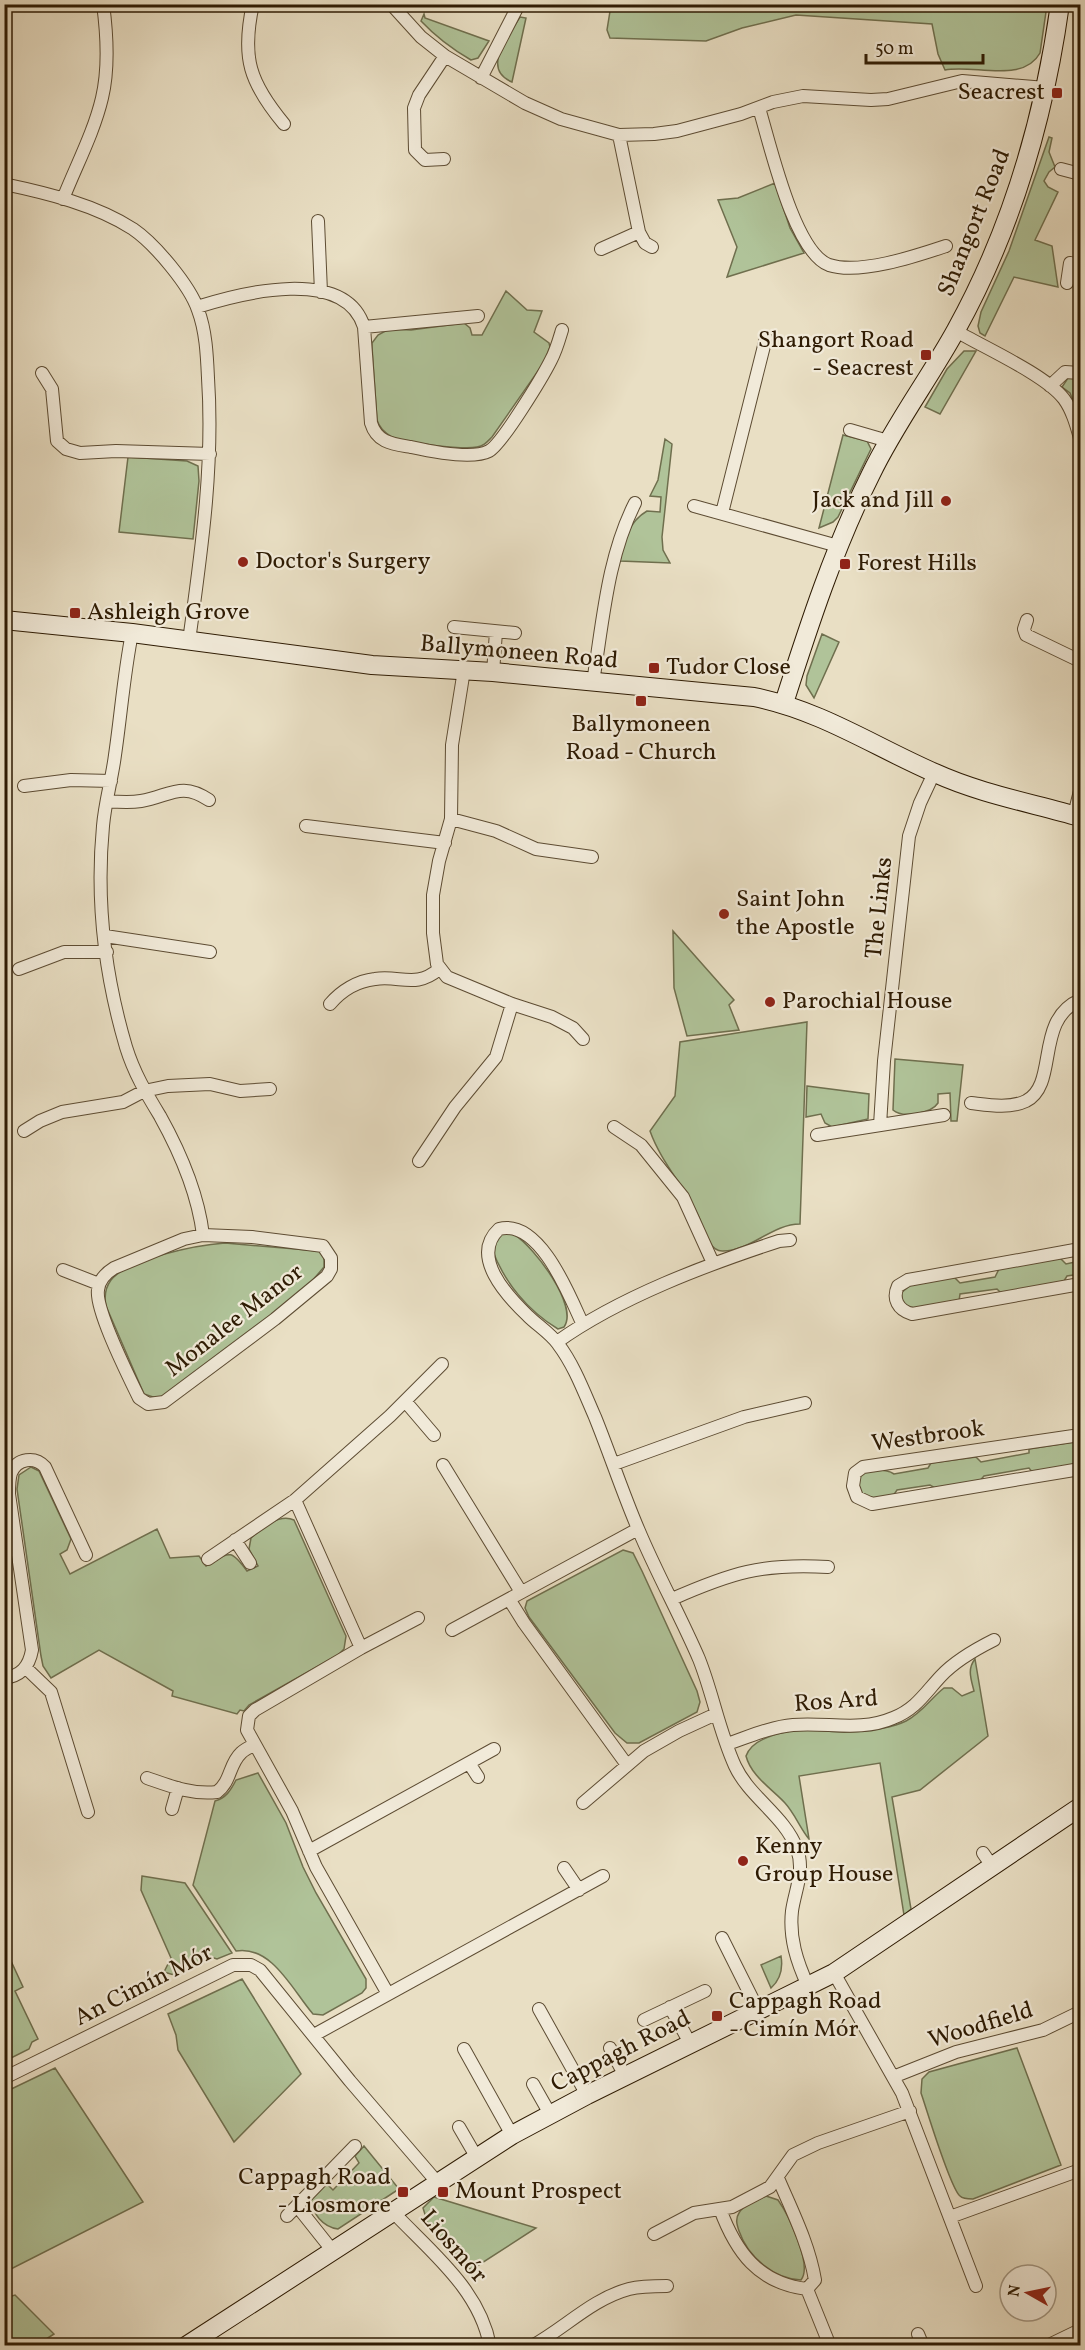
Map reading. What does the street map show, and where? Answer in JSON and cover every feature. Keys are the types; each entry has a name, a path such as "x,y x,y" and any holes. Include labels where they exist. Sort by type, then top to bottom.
{"street":[{"path":"63,199 103,95 105,52 103,4"},
{"path":"253,4 249,41 250,69 262,96 284,124"},
{"path":"391,4 422,37 445,56 481,78 525,103 561,119 619,135 677,131 773,102 803,96 888,99 962,81 1046,88"},
{"path":"481,78 519,4"},
{"name":"Shangort Road","path":"784,703 838,546 871,474 888,441 956,331 992,258 1010,214 1036,133 1060,4"},
{"path":"444,159 425,160 415,150 413,131 414,108 419,95 445,56"},
{"path":"759,108 795,224 813,254 821,261 837,266 888,264 946,246"},
{"path":"619,135 639,232 645,243 652,247"},
{"path":"1061,169 1080,174"},
{"path":"4,184 63,199 113,218 142,236 166,261 197,307 202,322 207,367 210,454 204,530 189,641"},
{"path":"318,221 321,292"},
{"path":"601,249 639,232"},
{"path":"1066,283 1070,263 1080,265"},
{"path":"197,307 238,295 270,290 321,292 350,304 359,313 364,327 371,423 375,435 390,444 461,454 487,452 499,441 542,378 553,358 562,330"},
{"path":"364,327 478,316"},
{"path":"956,331 1050,386 1068,405 1080,438"},
{"path":"722,513 766,338"},
{"path":"1050,386 1065,372 1080,373"},
{"path":"42,373 52,389 57,441 66,449 80,453 116,451 210,454"},
{"path":"850,430 888,441"},
{"path":"593,682 612,564 621,534 635,503"},
{"path":"693,506 838,546"},
{"name":"Ballymoneen Road","path":"4,620 132,633 372,665 493,672 734,694 784,703 820,716 934,773 976,788 1077,816"},
{"path":"1026,620 1024,629 1026,635 1080,661"},
{"path":"454,627 515,633"},
{"path":"493,672 496,632"},
{"path":"132,633 111,781 106,801 100,864 102,914 107,952 126,1046 135,1074 163,1123 191,1186 203,1235"},
{"path":"464,670 452,745 451,819 436,875 433,901 434,951 439,969 444,975 456,981 557,1020 573,1028 583,1039"},
{"name":"The Links","path":"880,1125 884,1061 909,836 915,815 934,773"},
{"path":"24,786 71,780 111,781"},
{"path":"106,801 140,801 184,790 196,791 210,801"},
{"path":"1077,816 1080,791"},
{"path":"451,819 496,831 536,849 592,857"},
{"path":"306,826 445,843"},
{"path":"105,936 210,952"},
{"path":"19,969 64,952 107,952"},
{"path":"330,1004 344,990 371,979 415,980 426,978 439,969"},
{"path":"971,1103 1005,1106 1026,1101 1035,1094 1042,1082 1047,1051 1054,1029 1066,1009 1080,1000"},
{"path":"418,1161 455,1107 496,1057 512,1004"},
{"path":"24,1131 62,1112 123,1102 144,1091 199,1084 218,1085 240,1091 270,1089"},
{"path":"818,1135 944,1115"},
{"path":"614,1127 641,1145 683,1197 713,1263"},
{"path":"583,1325 564,1282 540,1248 520,1231 511,1228 499,1229 491,1238 487,1248 493,1271 501,1286 526,1315 556,1342 581,1386 638,1529 708,1681 716,1714 734,1763 746,1785 785,1826 796,1847 800,1860 800,1872 792,1910 792,1938 799,1965 808,1986"},
{"name":"Monalee Manor","path":"203,1235 252,1237 322,1246 332,1258 331,1269 327,1276 275,1319 164,1402 148,1404 139,1398 99,1305 99,1284 105,1274 114,1268 184,1239 203,1235"},
{"path":"556,1342 583,1325 713,1263 779,1241 790,1240"},
{"path":"1080,1249 908,1280 898,1286 896,1300 900,1308 912,1314 1080,1284"},
{"path":"63,1270 99,1284"},
{"path":"208,1559 295,1500 405,1401 442,1364"},
{"path":"405,1401 434,1435"},
{"path":"614,1464 744,1417 805,1403"},
{"name":"Westbrook","path":"1080,1435 863,1467 855,1473 853,1486 857,1497 872,1504 1080,1469"},
{"path":"4,1678 17,1675 26,1668 32,1646 9,1494 10,1476 15,1467 32,1459 45,1467 86,1555"},
{"path":"443,1465 521,1592"},
{"path":"295,1500 361,1648"},
{"path":"452,1630 638,1529"},
{"path":"235,1540 249,1563"},
{"path":"672,1599 711,1582 750,1570 782,1565 828,1567"},
{"path":"509,1599 627,1765"},
{"path":"388,1994 335,1902 292,1811 247,1730 251,1713 361,1648 418,1618"},
{"name":"Ros Ard","path":"727,1744 790,1725 851,1727 890,1720 905,1713 919,1702 941,1675 973,1651 994,1640"},
{"path":"26,1668 51,1692 88,1812"},
{"path":"583,1803 644,1751 716,1714"},
{"path":"147,1778 201,1793 217,1792 227,1781 238,1757 254,1745"},
{"path":"309,1851 494,1749"},
{"path":"469,1763 478,1777"},
{"path":"172,1809 178,1788"},
{"name":"Cappagh Road","path":"186,2346 512,2135 690,2043 834,1973 988,1860 1080,1807"},
{"path":"564,1868 579,1890"},
{"path":"314,2035 603,1876"},
{"path":"722,1938 758,2010"},
{"name":"An Cimín Mór","path":"4,2078 237,1964 250,1965 260,1970 437,2182"},
{"path":"834,1973 910,2111 976,2286"},
{"path":"644,2020 705,1991"},
{"path":"670,2007 690,2043"},
{"path":"539,2009 587,2095"},
{"name":"Woodfield","path":"893,2077 956,2052 1043,2031 1080,2012"},
{"path":"610,2048 625,2076"},
{"path":"464,2049 512,2135"},
{"path":"533,2084 550,2114"},
{"path":"654,2234 694,2213 732,2207 770,2187 793,2155 818,2143 910,2111"},
{"path":"459,2127 477,2158"},
{"path":"287,2216 355,2146"},
{"path":"950,2217 1080,2170"},
{"path":"777,2178 800,2229 813,2267 815,2280 807,2289"},
{"path":"297,2206 332,2250"},
{"path":"720,2209 729,2233 744,2256 759,2271 771,2280 807,2289"},
{"name":"Liosmór","path":"394,2213 448,2269 472,2298 487,2331 490,2346"},
{"path":"532,2346 598,2302 615,2294 630,2288 667,2286"},
{"path":"807,2289 830,2346"},
{"path":"1047,2346 1080,2331"}],"green space":[{"path":"611,4 1047,5 1040,53 1022,68 997,71 945,70 938,54 932,24 796,15 742,28 706,41 610,38 607,30"},
{"path":"424,14 425,18 489,41 478,58 471,60 457,52 427,27 421,21"},
{"path":"520,17 526,18 512,82 498,69 498,61 504,43"},
{"path":"1049,137 1052,138 1049,152 1055,167 1044,181 1048,187 1058,192 1035,240 1052,246 1058,287 1014,277 985,336 980,333 978,326 981,312 1009,251"},
{"path":"775,183 790,228 804,253 727,277 737,247 718,200 738,198"},
{"path":"506,291 527,310 542,311 534,332 549,343 550,347 545,361 492,437 479,446 460,448 409,442 392,437 385,432 377,420 372,343 378,335 389,329 411,330 464,323 470,328 472,335 482,335"},
{"path":"964,351 976,351 940,414 925,407 947,369"},
{"path":"1080,377 1080,418 1070,393 1062,387 1068,378"},
{"path":"843,435 867,441 871,449 838,517 833,522 819,528"},
{"path":"665,439 672,444 662,537 663,550 670,563 620,561 625,539 635,521 647,511 660,512 661,497 650,496 658,480"},
{"path":"128,457 187,461 198,466 199,481 193,539 119,532"},
{"path":"822,634 839,642 814,698 806,685 807,676"},
{"path":"673,931 734,1000 729,1005 739,1030 687,1036 674,988"},
{"path":"807,1022 800,1224 780,1228 743,1247 718,1250 710,1243 698,1215 660,1153 650,1131 675,1096 680,1042"},
{"path":"895,1059 963,1065 957,1121 951,1121 950,1093 938,1094 938,1103 923,1112 903,1114 893,1110"},
{"path":"807,1086 869,1094 868,1119 832,1127 825,1123 821,1114 806,1117"},
{"path":"501,1233 513,1234 533,1251 543,1264 565,1305 567,1318 564,1327 558,1329 547,1322 518,1295 510,1284 492,1249"},
{"path":"225,1243 319,1251 324,1257 324,1267 287,1303 164,1396 156,1398 144,1394 106,1306 105,1299 109,1283 120,1272 148,1259 182,1250"},
{"path":"1060,1258 1066,1264 1080,1261 1080,1274 1067,1276 1064,1281 1002,1294 997,1289 960,1294 959,1301 913,1309 903,1304 901,1293 912,1284 954,1277 960,1283 995,1277 999,1269"},
{"path":"1080,1441 1080,1465 1033,1473 1029,1468 984,1476 978,1483 935,1488 930,1485 897,1490 893,1496 874,1498 862,1495 858,1483 860,1476 869,1471 880,1470 894,1474 928,1468 931,1463 976,1457 981,1462 1029,1453 1029,1449"},
{"path":"31,1467 39,1471 71,1539 67,1550 60,1554 70,1574 157,1529 170,1558 199,1556 206,1566 229,1555 237,1559 247,1571 258,1566 249,1549 251,1538 265,1526 277,1520 288,1518 294,1520 346,1636 344,1649 338,1655 249,1705 244,1711 240,1710 237,1714 172,1696 173,1691 99,1650 51,1678 43,1666 41,1656 17,1489 19,1475"},
{"path":"623,1550 633,1553 700,1702 697,1712 639,1743 627,1743 615,1733 529,1617 525,1608 527,1601"},
{"path":"975,1659 988,1736 920,1790 892,1797 911,1909 904,1915 880,1763 799,1776 809,1839 789,1807 752,1770 746,1756 756,1744 782,1733 799,1730 855,1732 900,1724 917,1714 944,1688 952,1688 962,1696 974,1691 970,1670"},
{"path":"258,1773 286,1823 316,1893 366,1979 366,1988 362,1993 323,2015 313,2014 271,1962 249,1951 236,1951 193,1885 215,1801 228,1793 236,1780"},
{"path":"142,1876 185,1883 232,1953 217,1959 211,1957 174,1975 164,1972 171,1958 141,1890"},
{"path":"5,1948 23,1987 15,1991 38,2039 32,2042 29,2049 5,2061"},
{"path":"781,1956 780,1973 771,1988 761,1965"},
{"path":"242,1979 301,2074 234,2142 178,2050 176,2035 168,2014"},
{"path":"1017,2048 1061,2165 973,2199 963,2198 956,2190 939,2148 921,2093 922,2079 929,2072"},
{"path":"55,2068 143,2202 5,2272 5,2092"},
{"path":"364,2146 399,2189 338,2229 328,2226 319,2219 311,2198 326,2183 333,2190 359,2163 355,2156"},
{"path":"766,2196 778,2200 798,2240 804,2263 801,2280 781,2276 763,2265 743,2241 737,2224 738,2215 751,2203"},
{"path":"434,2197 536,2228 471,2270 428,2224 423,2208"},
{"path":"15,2295 54,2334 37,2345 8,2345 5,2341 5,2298"}],"place":[{"name":"Seacrest","path":"1057,93"},
{"name":"Shangort Road - Seacrest","path":"926,355"},
{"name":"Jack and Jill","path":"946,501"},
{"name":"Doctor's Surgery","path":"243,562"},
{"name":"Forest Hills","path":"845,564"},
{"name":"Ashleigh Grove","path":"75,613"},
{"name":"Tudor Close","path":"654,668"},
{"name":"Ballymoneen Road - Church","path":"641,701"},
{"name":"Saint John the Apostle","path":"724,914"},
{"name":"Parochial House","path":"770,1002"},
{"name":"Kenny Group House","path":"743,1861"},
{"name":"Cappagh Road - Cimín Mór","path":"717,2016"},
{"name":"Cappagh Road - Liosmore","path":"403,2192"},
{"name":"Mount Prospect","path":"443,2192"}]}
